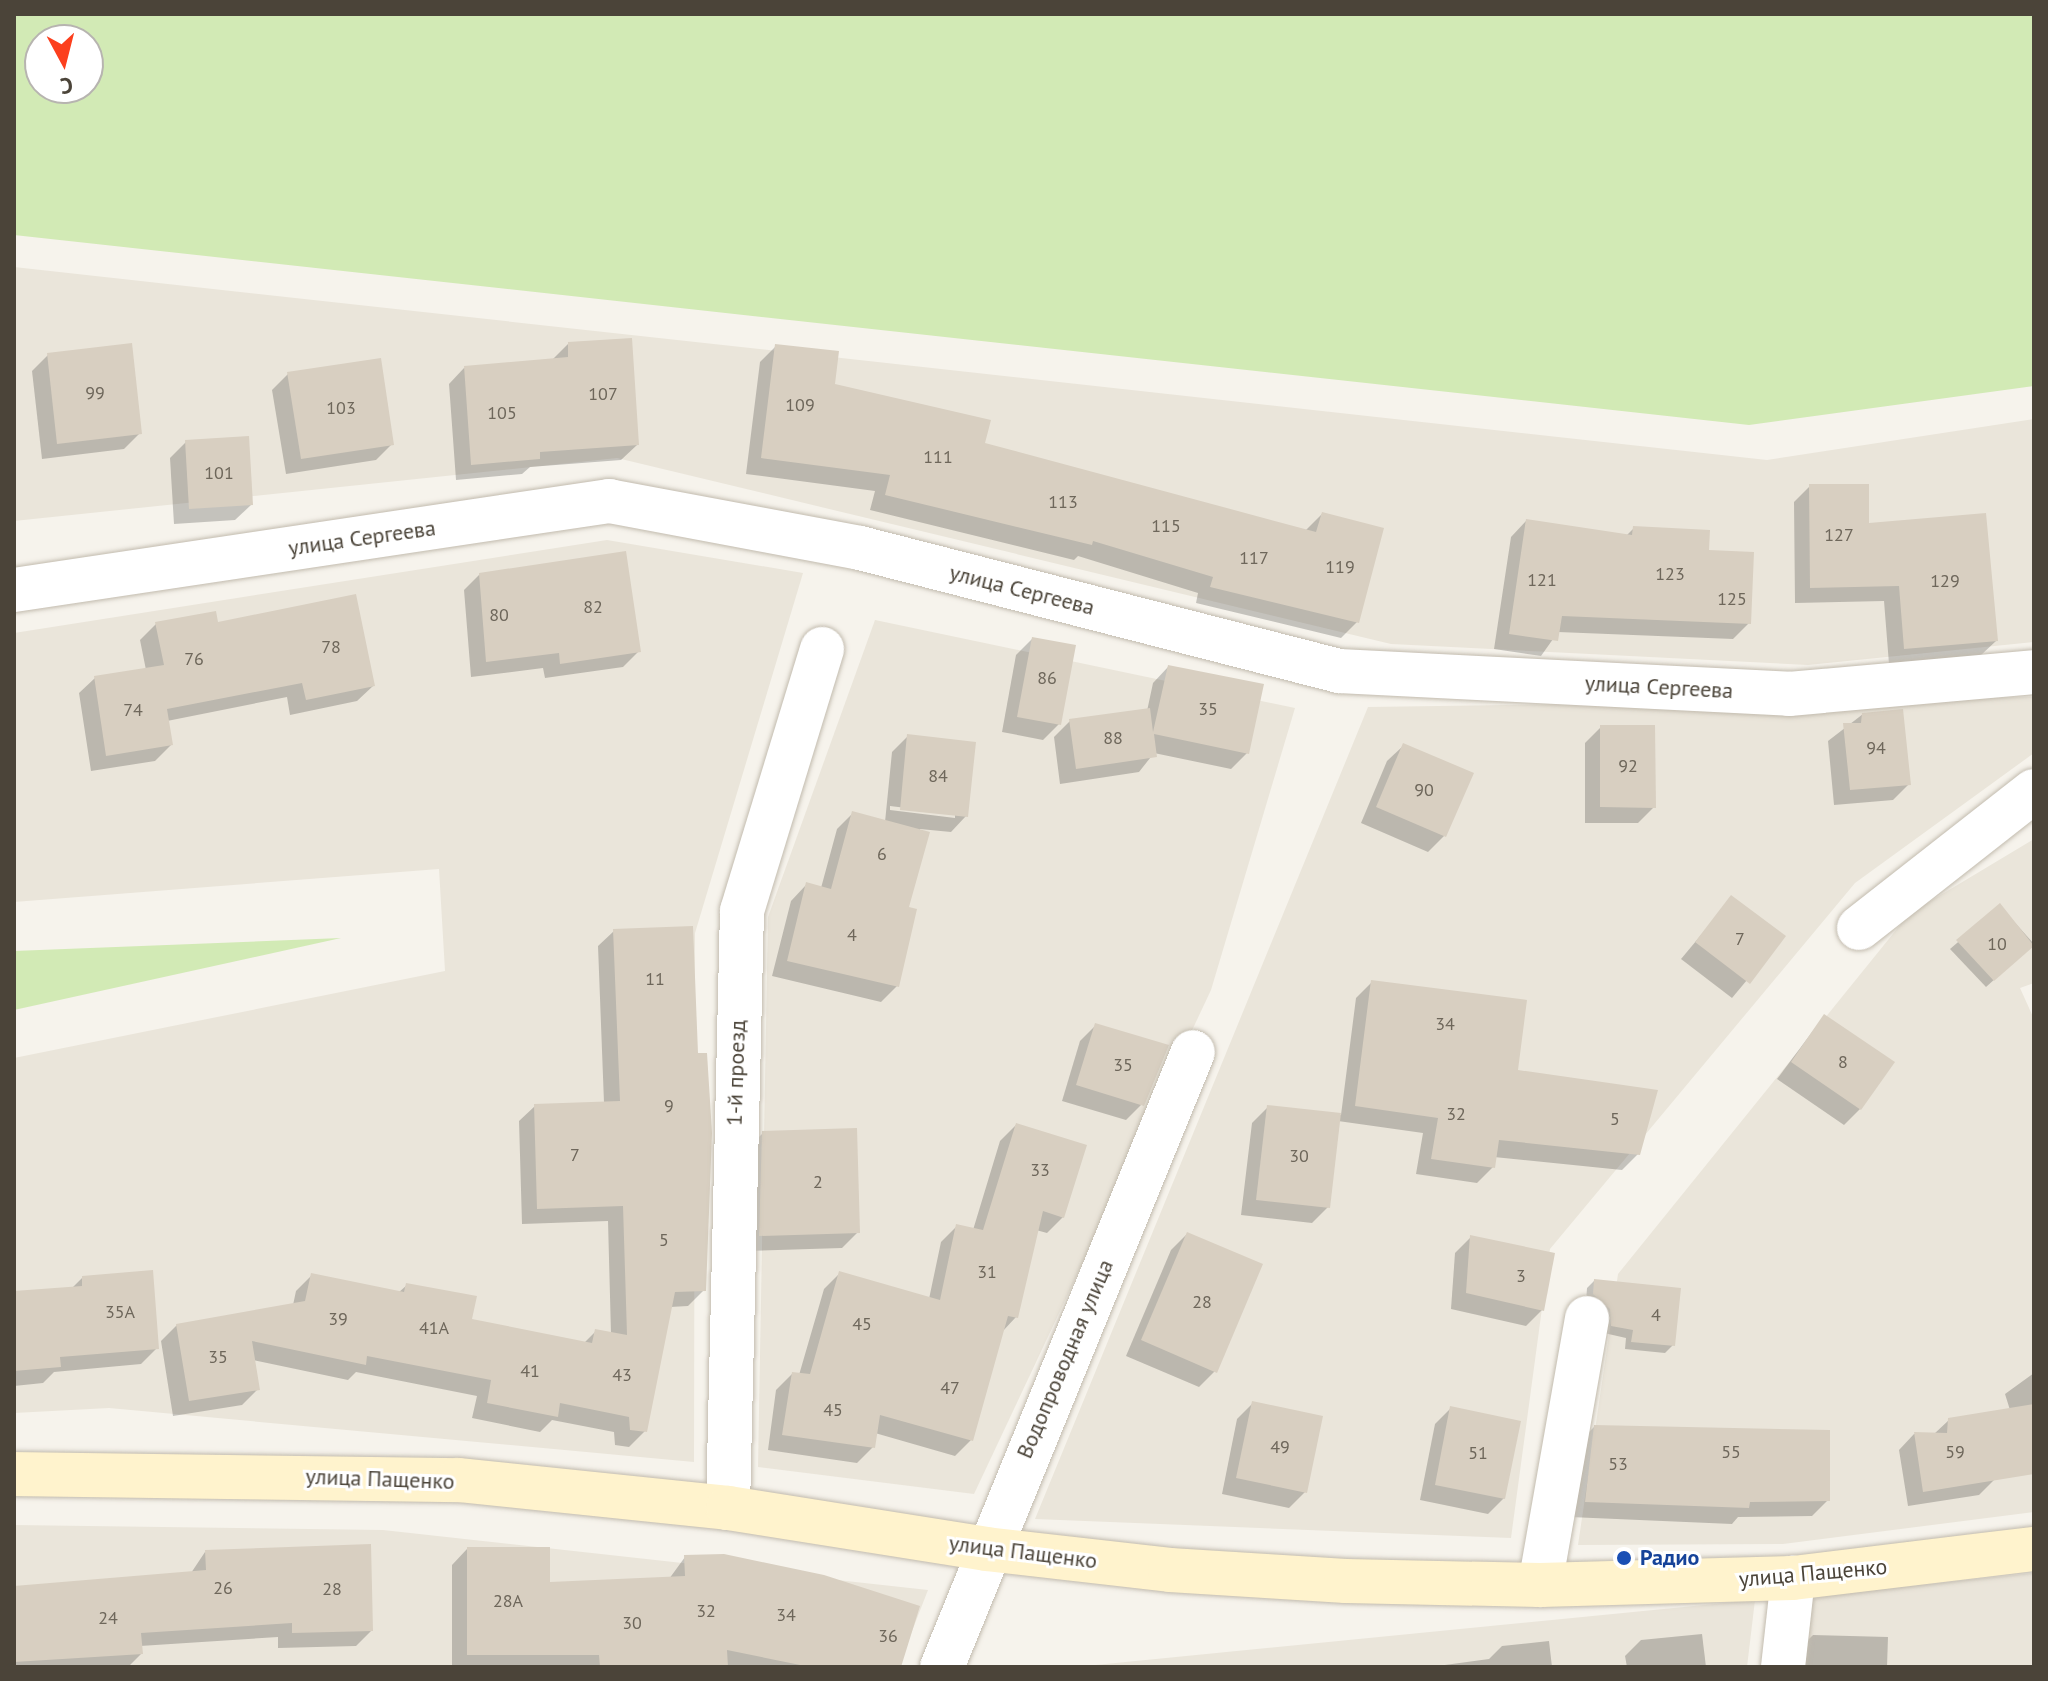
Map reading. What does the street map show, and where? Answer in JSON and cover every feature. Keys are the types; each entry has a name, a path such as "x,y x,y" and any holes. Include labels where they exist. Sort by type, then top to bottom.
{"street":[{"name":"улица Сергеева","path":"14,590 609,501 860,548 1339,671 1789,694 2034,672"},
{"name":"1-й проезд","path":"728,1508 742,911 822,649"},
{"path":"1859,928 2034,791"},
{"name":"Водопроводная улица","path":"942,1667 986,1549 1193,1052"},
{"path":"1540,1585 1587,1318"},
{"name":"улица Пащенко","path":"14,1474 458,1480 728,1508 986,1549 1317,1580 1540,1585 1793,1578 2034,1549"},
{"path":"1783,1667 1793,1578"}],"shaded area":[{"path":"14,267 1767,460 2034,419 2034,642 1808,665 1391,644 617,458 14,521"},
{"path":"607,540 803,573 695,933 694,1462 109,1408 14,1413 14,1058 445,971 439,869 14,902 14,633"},
{"path":"875,620 1295,708 1211,990 974,1494 758,1467 768,917"},
{"path":"2034,697 2034,753 1855,883 1550,1249 1511,1538 1035,1519 1368,707"},
{"path":"2034,839 2034,983 2020,988 2034,1019 2034,1512 1783,1544 1578,1545 1618,1274 1909,914"},
{"path":"14,1525 383,1530 928,1590 898,1667 14,1667"},
{"path":"2034,1573 2034,1667 1800,1667 1807,1597"},
{"path":"1755,1600 1747,1667 1075,1667"}],"green space":[{"path":"14,14 2034,14 2034,386 1749,425 14,235"},
{"path":"341,938 14,1010 14,951"}],"building":[{"path":"632,338 639,445 540,452 540,459 471,465 464,366 568,357 568,342"},
{"path":"132,343 142,434 57,444 47,353"},
{"path":"775,344 839,351 835,384 991,420 985,443 1316,532 1322,512 1384,528 1359,623 1210,587 1213,577 1093,541 1092,545 885,495 890,475 761,458"},
{"path":"381,358 394,445 301,459 287,372"},
{"path":"249,436 253,505 189,509 185,440"},
{"path":"1809,484 1869,484 1869,523 1986,513 1998,641 1904,649 1899,586 1810,588"},
{"path":"1526,519 1632,535 1633,526 1710,530 1709,550 1754,552 1751,624 1562,616 1558,641 1509,634"},
{"path":"626,551 641,652 560,664 559,653 486,662 479,573"},
{"path":"356,594 375,686 306,700 302,683 167,709 173,745 106,756 94,676 164,665 155,622 216,611 218,622"},
{"path":"1032,637 1076,645 1061,725 1017,717"},
{"path":"1168,665 1264,684 1249,754 1154,734 1157,757 1076,769 1069,719 1150,708 1153,732"},
{"path":"1903,709 1911,785 1850,790 1843,723 1861,723 1862,713"},
{"path":"1600,725 1655,725 1656,808 1600,807"},
{"path":"907,734 976,742 968,817 900,810"},
{"path":"1403,743 1474,773 1446,837 1376,807"},
{"path":"852,811 930,832 909,907 917,909 899,987 787,961 806,882 831,889"},
{"path":"1731,895 1786,936 1750,984 1695,942"},
{"path":"2000,903 2034,946 1994,981 1956,940"},
{"path":"693,926 698,1053 707,1053 712,1133 706,1291 675,1292 647,1432 630,1430 629,1417 560,1403 558,1417 487,1403 491,1380 367,1356 366,1365 252,1341 260,1390 189,1401 176,1324 305,1301 311,1273 404,1292 406,1283 477,1296 472,1319 592,1343 595,1329 627,1335 623,1206 537,1209 534,1104 620,1101 613,929"},
{"path":"1371,980 1527,1000 1518,1070 1658,1090 1640,1155 1499,1140 1495,1168 1431,1159 1438,1118 1355,1106"},
{"path":"1824,1014 1895,1062 1861,1110 1791,1062"},
{"path":"1095,1023 1169,1045 1144,1106 1076,1085"},
{"path":"1267,1105 1341,1113 1330,1208 1256,1200"},
{"path":"1016,1123 1087,1145 1064,1218 1043,1211 1018,1318 1008,1316 973,1441 880,1415 875,1448 782,1435 792,1372 810,1374 839,1271 940,1300 956,1224 983,1230"},
{"path":"857,1128 860,1233 759,1236 762,1131"},
{"path":"1187,1232 1263,1264 1217,1373 1141,1340"},
{"path":"1470,1235 1555,1253 1544,1311 1466,1293"},
{"path":"153,1270 159,1349 60,1357 61,1367 14,1371 14,1291 82,1286 82,1276"},
{"path":"1594,1279 1681,1288 1675,1346 1631,1342 1633,1330 1611,1326 1610,1309 1593,1294"},
{"path":"1252,1401 1323,1416 1307,1493 1236,1478"},
{"path":"2034,1404 2034,1474 1923,1492 1914,1432 1947,1433 1948,1418"},
{"path":"1450,1406 1521,1421 1505,1499 1435,1485"},
{"path":"1594,1425 1830,1430 1830,1501 1750,1502 1749,1508 1585,1502"},
{"path":"371,1544 373,1631 292,1633 292,1623 141,1633 143,1654 14,1662 14,1586 206,1570 205,1550"},
{"path":"467,1547 550,1547 550,1582 685,1576 684,1555 724,1554 824,1575 920,1606 901,1667 810,1667 727,1650 728,1667 600,1667 599,1655 467,1655"}],"place":[{"name":"Радио","path":"1624,1558"}]}
